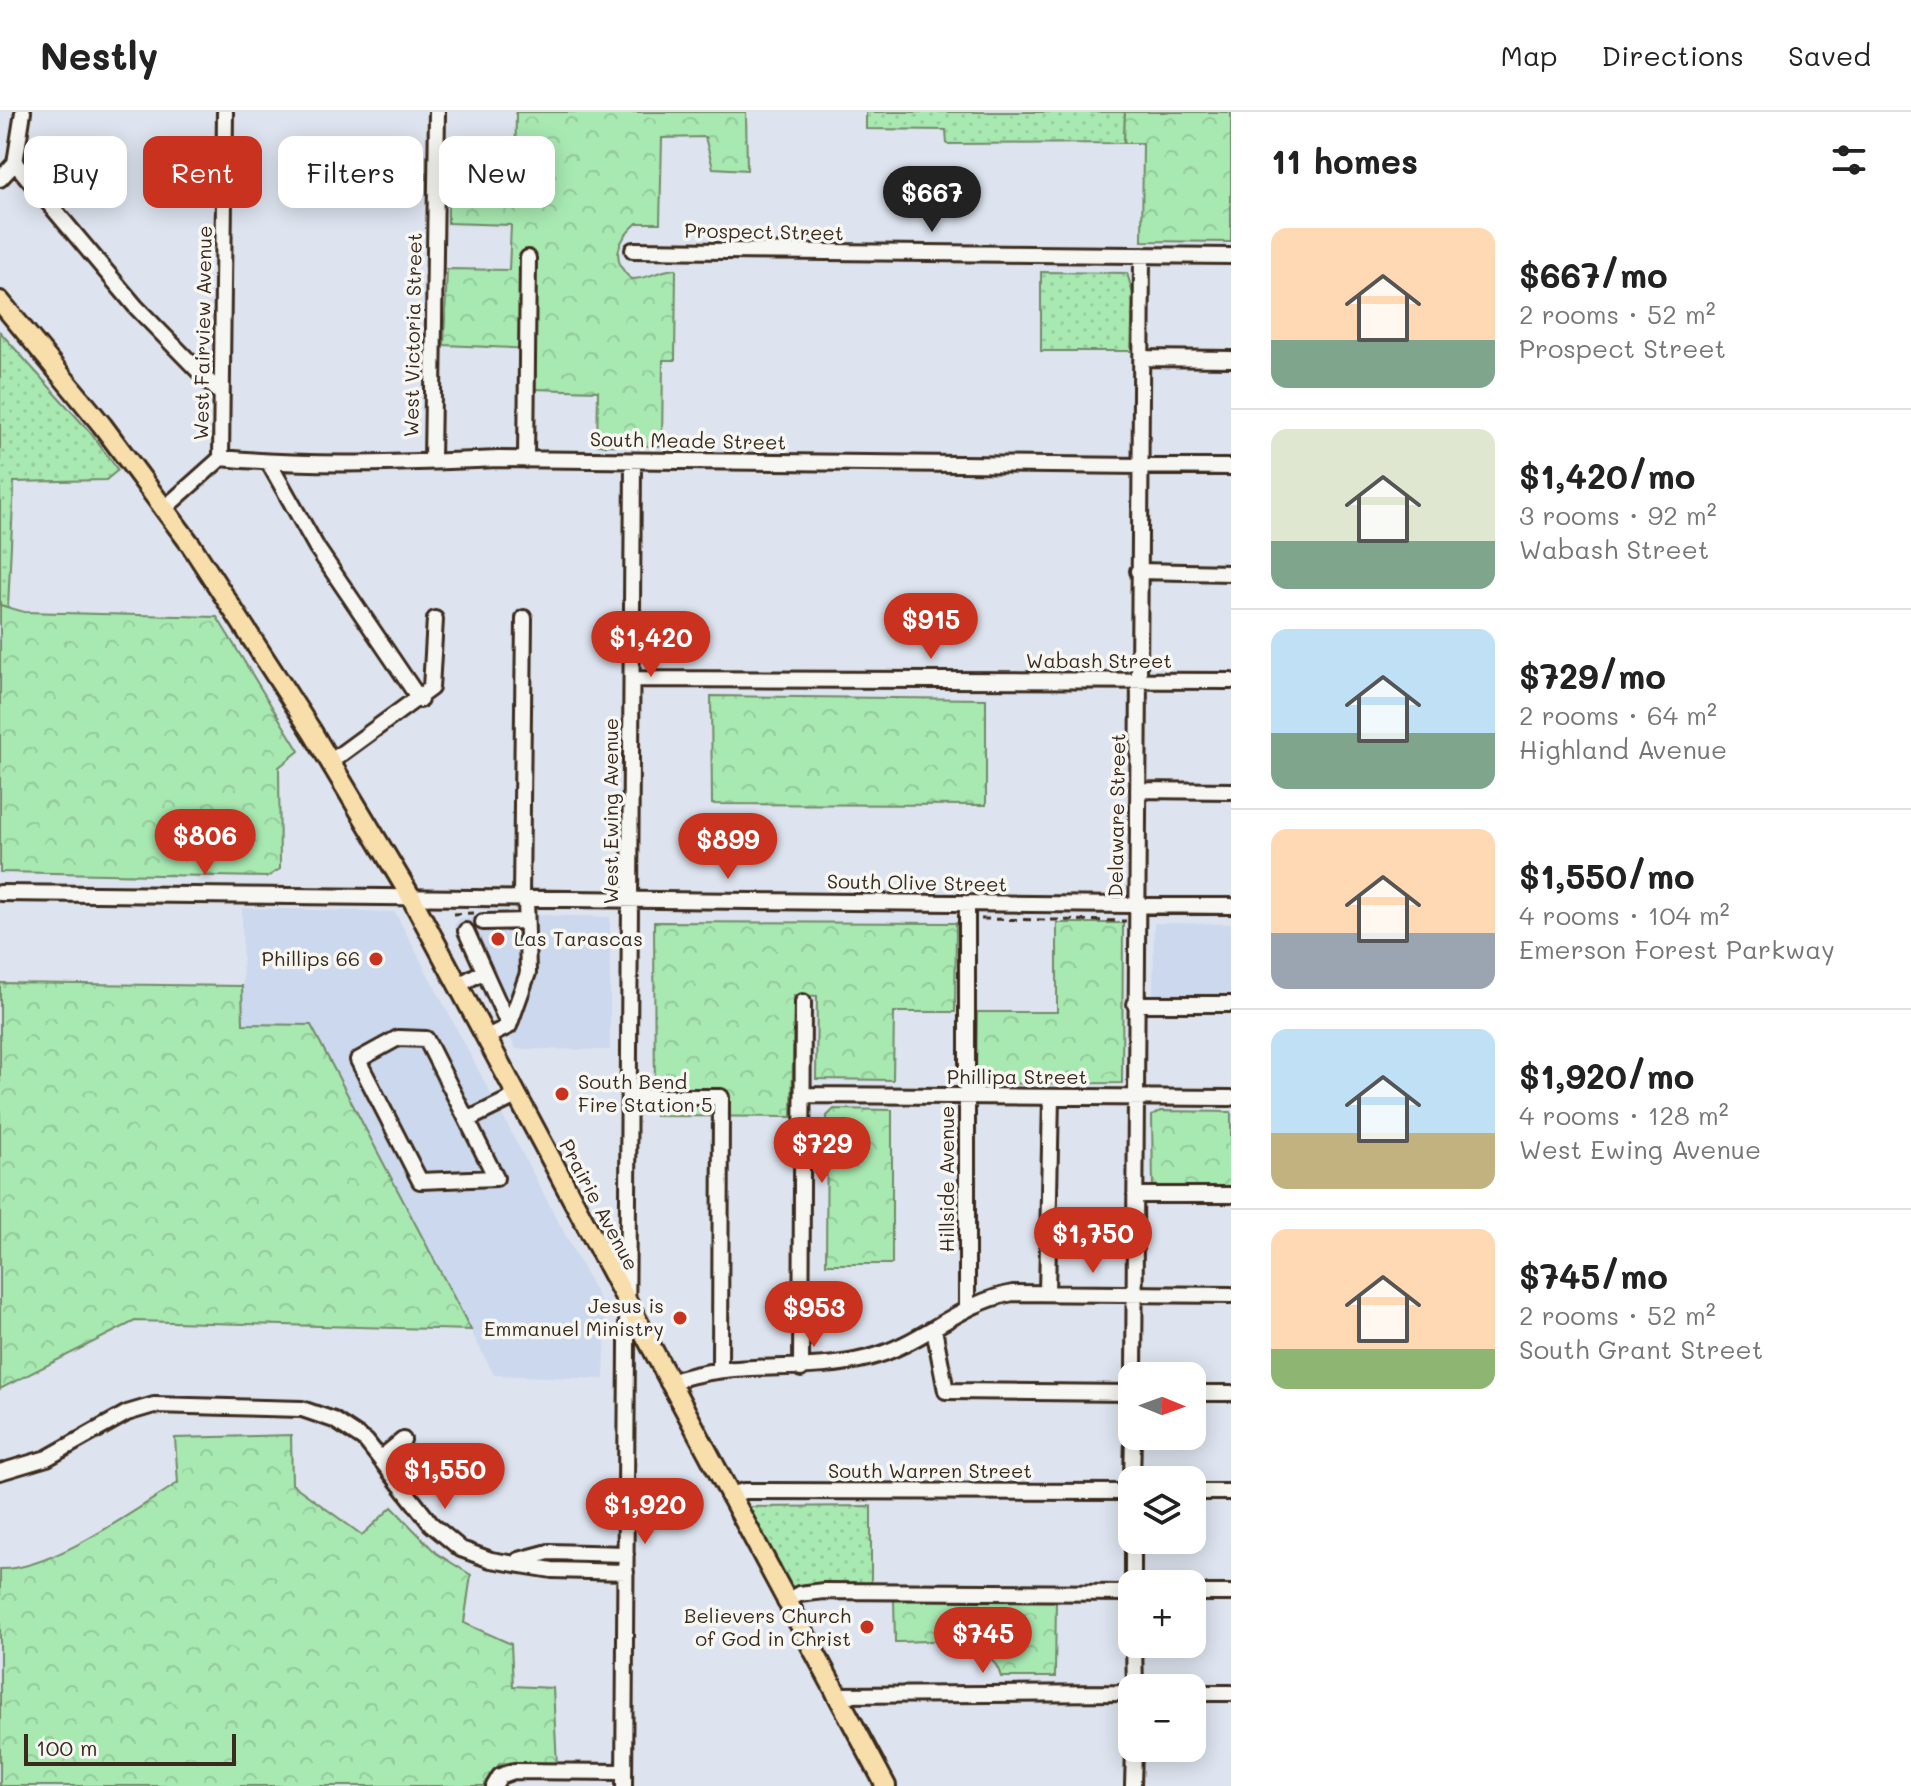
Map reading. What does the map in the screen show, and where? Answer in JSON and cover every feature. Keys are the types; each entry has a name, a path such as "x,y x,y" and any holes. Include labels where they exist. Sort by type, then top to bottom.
{"main road":[{"name":"Prairie Avenue","path":"0,301 83,401 165,508 228,600 411,897 728,1496 886,1786"}],"street":[{"path":"0,179 15,163 23,112"},
{"name":"West Fairview Avenue","path":"221,458 225,112"},
{"name":"West Victoria Street","path":"432,462 437,112"},
{"path":"15,163 136,307 222,395"},
{"name":"Prospect Street","path":"633,250 1231,256"},
{"name":"Delaware Street","path":"1134,1362 1142,255"},
{"path":"526,460 528,258"},
{"path":"1142,358 1231,359"},
{"path":"165,508 221,458"},
{"name":"South Meade Street","path":"221,458 269,463 526,460 1231,467"},
{"name":"West Ewing Avenue","path":"624,1779 633,461"},
{"path":"269,463 317,548 420,700"},
{"path":"1138,571 1231,573"},
{"path":"485,1038 509,1026 528,973 524,898 524,618"},
{"path":"330,762 420,700 431,688 435,619"},
{"name":"Wabash Street","path":"632,679 1231,681"},
{"path":"1138,790 1231,791"},
{"name":"South Olive Street","path":"0,893 1231,906"},
{"name":"Hillside Avenue","path":"967,905 967,1309"},
{"path":"483,922 526,921"},
{"path":"466,931 509,1026"},
{"path":"457,986 484,971"},
{"path":"801,1369 803,1002"},
{"path":"1135,1004 1231,1004"},
{"path":"398,1038 426,1039 467,1120 496,1178 420,1181 358,1060 398,1038"},
{"name":"Phillipa Street","path":"803,1095 1231,1098"},
{"path":"467,1120 516,1096"},
{"path":"630,1097 721,1097 720,1370"},
{"path":"1047,1293 1051,1097"},
{"path":"1135,1195 1231,1195"},
{"path":"668,1383 698,1371 801,1369 871,1358 934,1329 991,1297 1047,1293 1231,1295"},
{"path":"934,1329 946,1391 1118,1393"},
{"path":"1206,1393 1231,1393"},
{"path":"0,1472 47,1458 127,1413 154,1405 302,1409 352,1430 381,1458 431,1524 451,1542 491,1560 516,1561 552,1570 626,1572"},
{"path":"381,1458 403,1440"},
{"name":"South Warren Street","path":"728,1496 744,1491 1118,1492"},
{"path":"1206,1492 1231,1492"},
{"path":"516,1561 549,1552 626,1554"},
{"path":"785,1602 799,1594 824,1591 1118,1593"},
{"path":"1206,1593 1231,1593"},
{"path":"835,1695 1118,1690"},
{"path":"1206,1693 1231,1693"},
{"path":"1133,1786 1134,1762"},
{"path":"494,1786 500,1776 514,1771 624,1779"}],"shaded area":[{"path":"242,908 395,912 606,1312 604,1379 494,1375 311,1025 243,1024"},
{"path":"532,915 610,917 610,1050 516,1049 454,926 460,918"},
{"path":"1154,923 1231,924 1231,1001 1153,1000"}],"green space":[{"path":"516,112 746,112 747,170 713,168 705,137 662,138 660,223 637,223 625,236 619,250 620,265 631,279 676,269 675,360 663,360 662,446 597,445 598,391 534,389 534,349 444,345 447,269 509,270 511,225 448,223 448,208 555,208 555,136 516,136"},
{"path":"866,112 1125,112 1124,143 947,144 946,130 866,129"},
{"path":"1125,112 1231,112 1231,242 1142,241 1143,143 1124,143"},
{"path":"1041,272 1127,273 1133,294 1131,351 1041,351"},
{"path":"0,332 89,431 118,470 106,480 14,482 8,607 0,605"},
{"path":"0,605 24,612 217,617 299,751 279,767 280,869 267,877 0,872"},
{"path":"711,696 986,699 986,805 712,804"},
{"path":"654,922 956,923 955,1012 894,1012 893,1080 816,1079 817,996 794,995 792,1117 655,1116"},
{"path":"1057,923 1123,923 1122,1083 981,1084 976,1079 977,1012 1057,1012"},
{"path":"0,983 242,986 243,1024 311,1025 471,1330 135,1321 0,1389"},
{"path":"834,1109 892,1110 892,1264 826,1264 827,1116"},
{"path":"1160,1111 1231,1112 1231,1190 1153,1190 1152,1116"},
{"path":"291,1435 292,1484 362,1535 392,1507 436,1553 471,1575 464,1623 511,1644 513,1686 553,1688 557,1765 500,1763 485,1786 0,1786 0,1569 21,1567 67,1550 178,1483 175,1438"},
{"path":"871,1506 871,1584 795,1589 791,1589 745,1507"},
{"path":"894,1598 1056,1598 1055,1677 1001,1677 995,1663 972,1646 942,1641 895,1642"}],"place":[{"name":"Las Tarascas","path":"498,939"},
{"name":"Phillips 66","path":"376,959"},
{"name":"South Bend Fire Station 5","path":"562,1094"},
{"name":"Jesus is Emmanuel Ministry","path":"680,1318"},
{"name":"Believers Church of God in Christ","path":"867,1627"}]}
